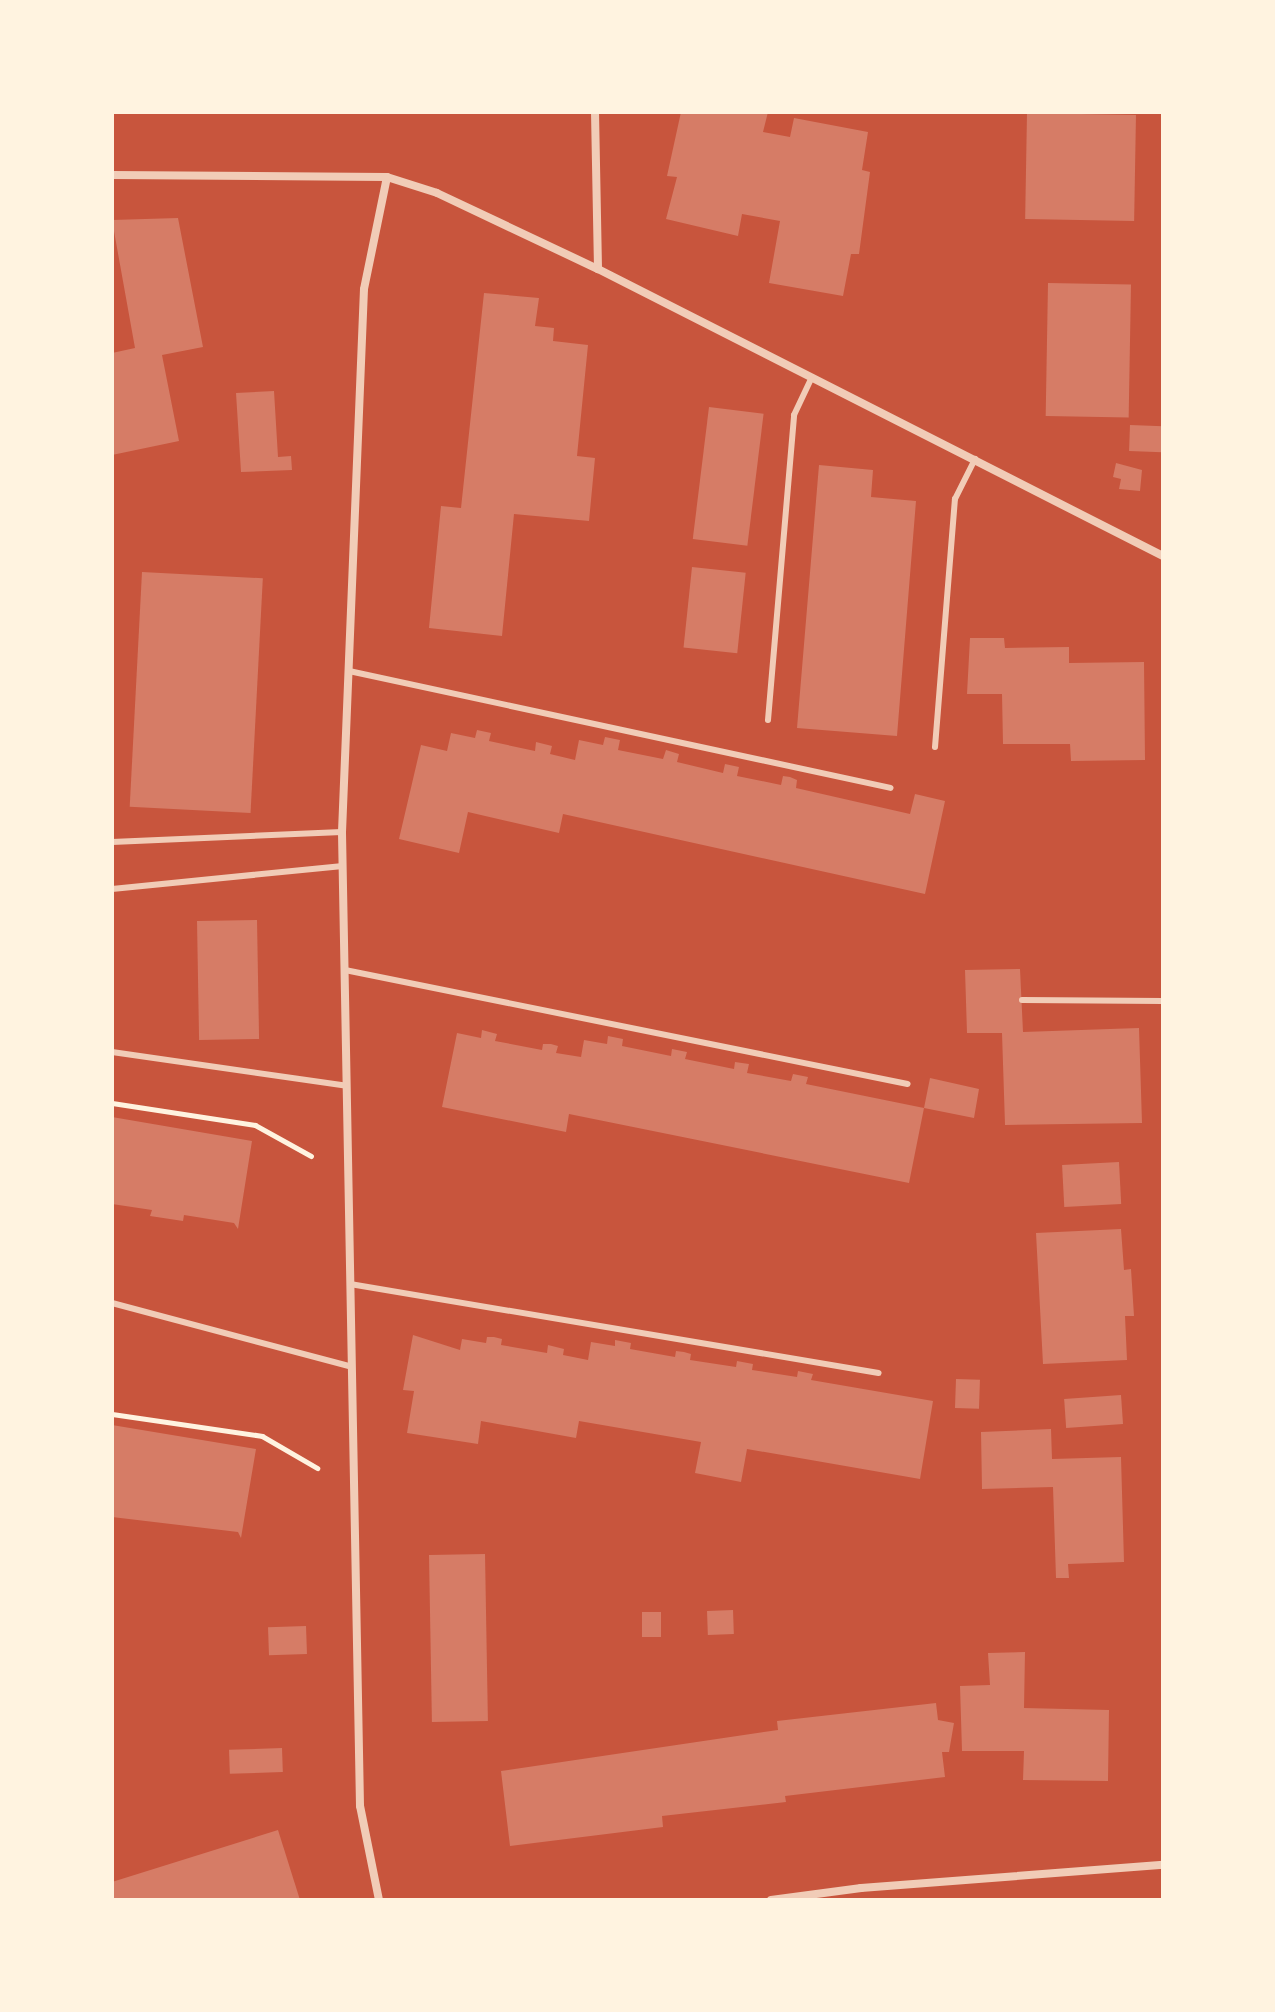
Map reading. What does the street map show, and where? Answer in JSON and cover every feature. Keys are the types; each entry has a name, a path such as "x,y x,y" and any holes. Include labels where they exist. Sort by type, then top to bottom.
{"street":[{"path":"595,112 598,269"},
{"path":"112,175 387,177 437,193 598,269 1163,556"},
{"path":"379,1900 360,1806 342,832 364,289 387,177"},
{"path":"771,1900 861,1888 1163,1865"}],"lane":[{"path":"768,720 794,415 812,377"},
{"path":"935,747 955,499 975,459"},
{"path":"349,671 891,788"},
{"path":"112,842 342,832"},
{"path":"112,889 343,866"},
{"path":"345,970 908,1084"},
{"path":"1022,1000 1163,1001"},
{"path":"112,1052 347,1086"},
{"path":"350,1284 879,1373"},
{"path":"112,1303 352,1367"}],"path":[{"path":"112,1103 255,1125 305,1156 348,1156"},
{"path":"112,1414 262,1436 314,1468 354,1470"}],"building":[{"path":"681,112 768,112 763,132 790,137 794,118 868,132 862,170 870,172 859,254 851,254 843,296 769,283 780,221 742,214 738,236 666,219 677,177 667,176"},
{"path":"1027,113 1136,115 1134,221 1025,219"},
{"path":"178,218 203,347 162,355 179,441 112,455 112,353 135,348 112,220"},
{"path":"1048,283 1131,284 1129,417 1046,416"},
{"path":"484,293 539,298 535,326 554,328 553,341 588,345 577,456 595,458 589,521 514,514 502,636 429,628 441,506 461,508"},
{"path":"274,391 278,457 291,456 292,470 241,472 236,393"},
{"path":"709,407 764,414 747,546 693,539"},
{"path":"1130,425 1163,426 1162,452 1129,451"},
{"path":"1116,463 1142,470 1140,491 1119,489 1121,479 1113,477"},
{"path":"819,465 873,470 871,497 916,501 897,736 797,728"},
{"path":"692,567 746,573 737,653 684,648"},
{"path":"142,572 263,578 251,813 130,807"},
{"path":"970,638 1004,638 1005,648 1069,647 1069,663 1144,662 1145,760 1071,761 1070,744 1003,744 1002,694 967,694"},
{"path":"477,730 491,733 489,741 535,751 536,742 552,746 550,754 575,760 579,740 603,745 605,737 620,740 618,750 663,759 666,750 679,754 677,762 723,773 725,764 739,767 737,776 781,785 783,776 790,777 797,780 796,788 910,814 915,794 945,801 925,894 563,814 559,833 468,812 459,853 399,839 421,745 447,751 451,733 475,738"},
{"path":"257,920 259,1039 199,1040 197,921"},
{"path":"1020,969 1023,1032 1139,1028 1142,1123 1005,1125 1002,1033 967,1033 965,970"},
{"path":"482,1030 497,1034 495,1041 542,1050 543,1044 551,1044 558,1046 556,1053 581,1057 584,1040 607,1044 608,1036 623,1039 622,1046 671,1056 672,1049 687,1052 685,1059 734,1069 735,1062 749,1064 747,1073 791,1081 793,1074 808,1077 806,1084 924,1108 909,1183 569,1114 566,1132 442,1107 457,1033 481,1038"},
{"path":"930,1078 979,1089 974,1118 924,1108"},
{"path":"112,1117 252,1141 238,1229 234,1223 184,1215 183,1221 150,1216 152,1210 112,1204"},
{"path":"1119,1162 1121,1204 1064,1207 1062,1165"},
{"path":"1121,1229 1124,1270 1131,1269 1134,1316 1125,1316 1127,1360 1043,1364 1036,1233"},
{"path":"413,1335 460,1350 462,1339 486,1343 487,1337 494,1337 502,1339 501,1345 547,1353 548,1345 564,1349 563,1355 588,1360 591,1342 615,1346 615,1340 631,1343 630,1349 675,1357 676,1351 684,1352 691,1354 690,1360 736,1367 737,1361 753,1364 752,1370 797,1377 798,1371 813,1374 811,1380 933,1401 920,1479 747,1449 741,1482 695,1473 701,1442 579,1421 576,1438 481,1421 478,1444 407,1433 414,1391 403,1390"},
{"path":"956,1379 980,1380 979,1409 955,1408"},
{"path":"1121,1395 1123,1424 1066,1428 1064,1399"},
{"path":"112,1425 256,1449 241,1538 238,1532 112,1517"},
{"path":"1051,1429 1052,1459 1121,1457 1124,1562 1068,1564 1069,1578 1056,1578 1053,1487 982,1489 981,1432"},
{"path":"485,1554 488,1721 432,1722 429,1555"},
{"path":"733,1610 734,1634 708,1635 707,1611"},
{"path":"642,1612 661,1612 661,1637 642,1637"},
{"path":"306,1626 307,1654 269,1655 268,1627"},
{"path":"1025,1652 1024,1708 1109,1710 1108,1781 1023,1780 1024,1751 962,1751 960,1686 990,1685 988,1653"},
{"path":"936,1703 938,1720 954,1723 949,1752 942,1752 945,1777 785,1796 786,1802 662,1816 663,1827 510,1846 501,1771 778,1730 777,1721"},
{"path":"282,1748 283,1772 230,1774 229,1750"},
{"path":"278,1830 300,1900 112,1900 112,1882"}]}
